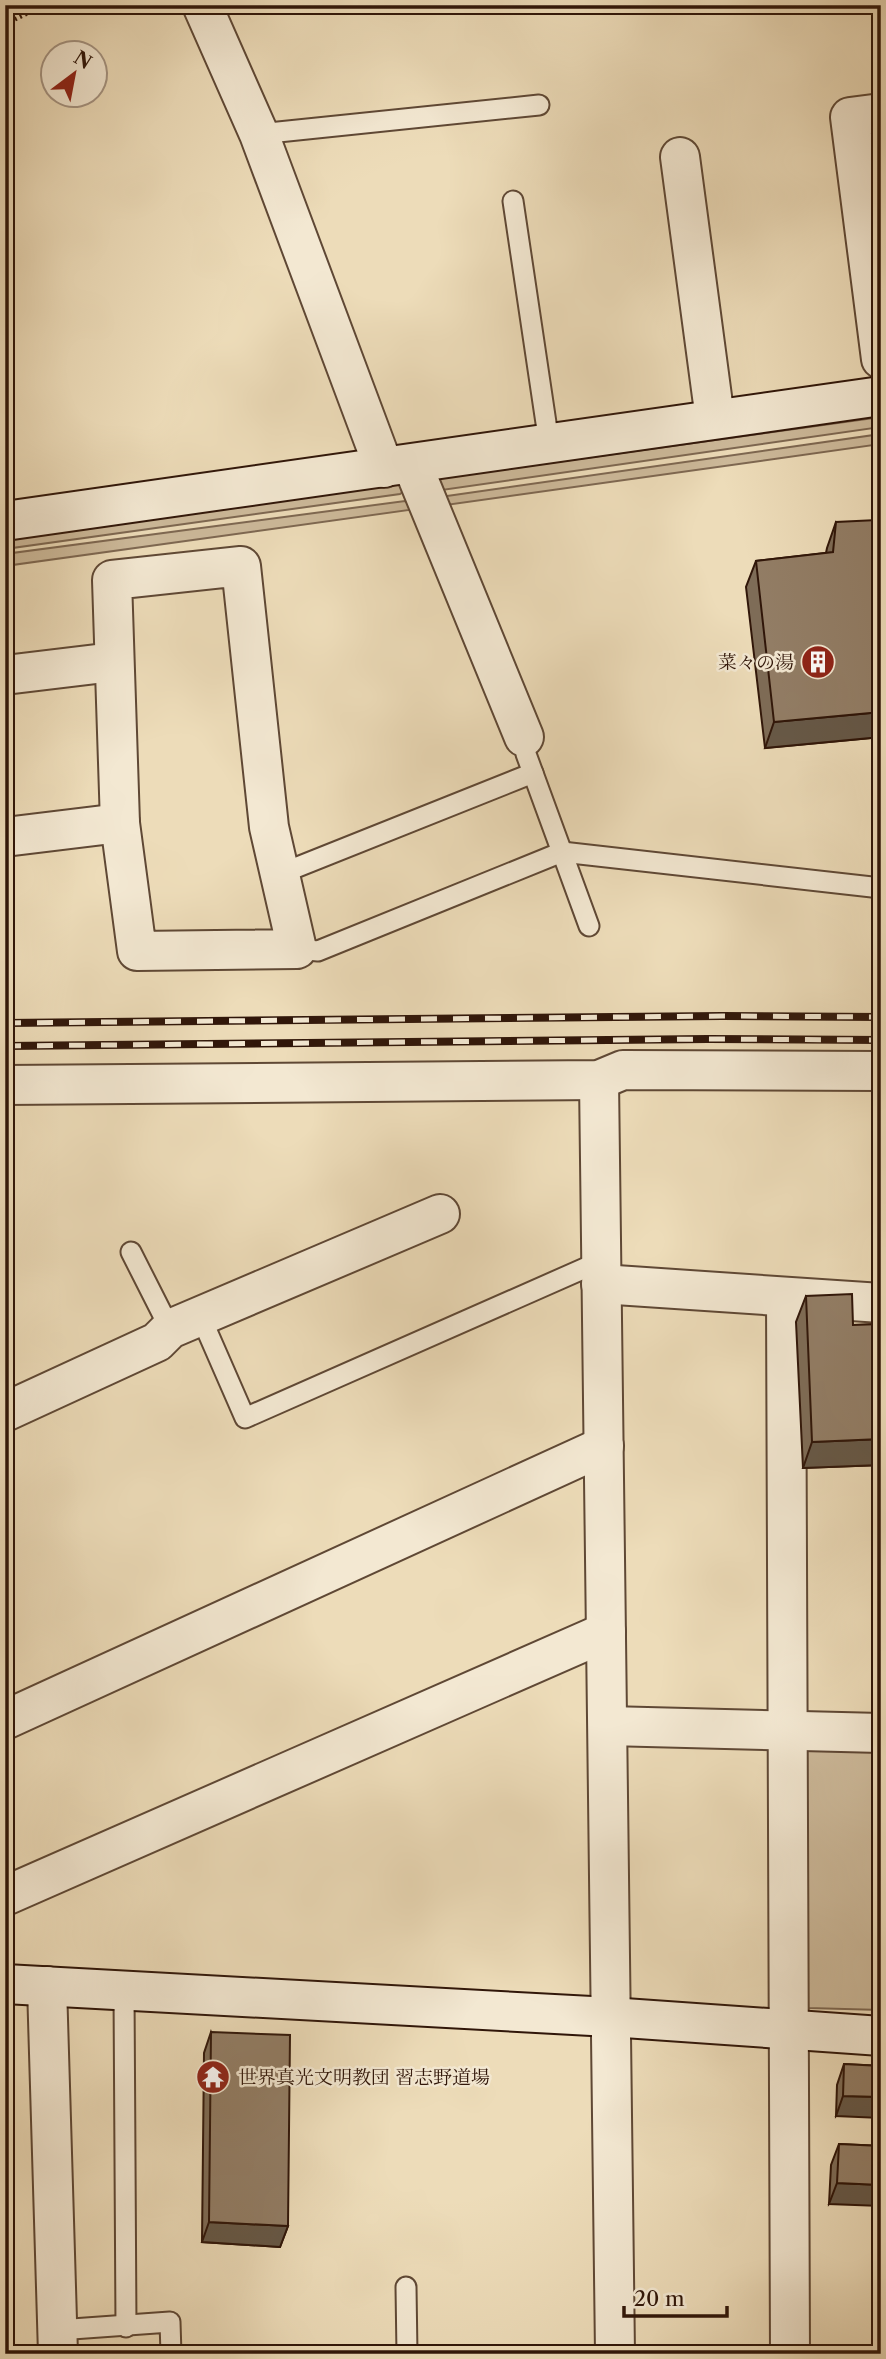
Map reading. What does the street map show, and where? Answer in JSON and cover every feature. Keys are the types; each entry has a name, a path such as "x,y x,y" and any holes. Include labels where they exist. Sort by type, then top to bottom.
{"street":[{"path":"202,5 398,466 529,755"},
{"path":"881,113 850,117 881,359"},
{"path":"680,157 715,419"},
{"path":"5,521 881,396"},
{"path":"240,566 269,827 297,949 137,951 120,823 113,663 112,580 240,566"},
{"path":"5,675 113,663"},
{"path":"5,837 120,823"},
{"path":"5,1085 598,1080 623,1070 881,1071"},
{"path":"598,1080 615,2354"},
{"path":"5,1412 157,1342 185,1322 440,1214"},
{"path":"601,1272 786,1297 881,1303"},
{"path":"786,1297 790,2354"},
{"path":"5,1720 604,1446"},
{"path":"5,1896 606,1632"},
{"path":"608,1726 881,1733"},
{"path":"5,1984 610,2017 881,2036"},
{"path":"47,1986 58,2342"}],"lane":[{"path":"259,134 539,105"},
{"path":"513,201 549,443"},
{"path":"280,874 529,755 589,926"},
{"path":"297,949 318,951 562,852 881,888"},
{"path":"131,1252 185,1322 245,1418 601,1272"},
{"path":"124,1991 126,2328"},
{"path":"406,2287 407,2354"},
{"path":"58,2342 170,2322 171,2354"}],"path":[{"path":"5,24 45,5"}],"shaded area":[{"path":"881,417 881,427 442,490 437,482 441,478"},
{"path":"881,434 881,444 446,505 440,497"},
{"path":"402,485 404,491 400,494 5,549 5,538"},
{"path":"405,501 409,503 409,510 5,566 5,554"},
{"path":"806,1748 881,1748 881,2010 808,2008 793,1992"}],"building":[{"name":"菜々の湯","path":"877,520 881,544 881,712 774,722 756,561 833,552 836,522"},
{"path":"852,1294 853,1325 881,1324 881,1439 812,1442 806,1296"},
{"path":"211,2032 290,2035 288,2226 209,2222"},
{"path":"844,2064 881,2066 881,2097 843,2096"},
{"path":"839,2144 881,2146 881,2185 837,2183"}],"railway":[{"path":"5,1023 881,1017"},
{"path":"5,1046 708,1039 881,1040"}],"place":[{"name":"菜々の湯","path":"818,662"},
{"name":"世界真光文明教団 習志野道場","path":"213,2077"}]}
